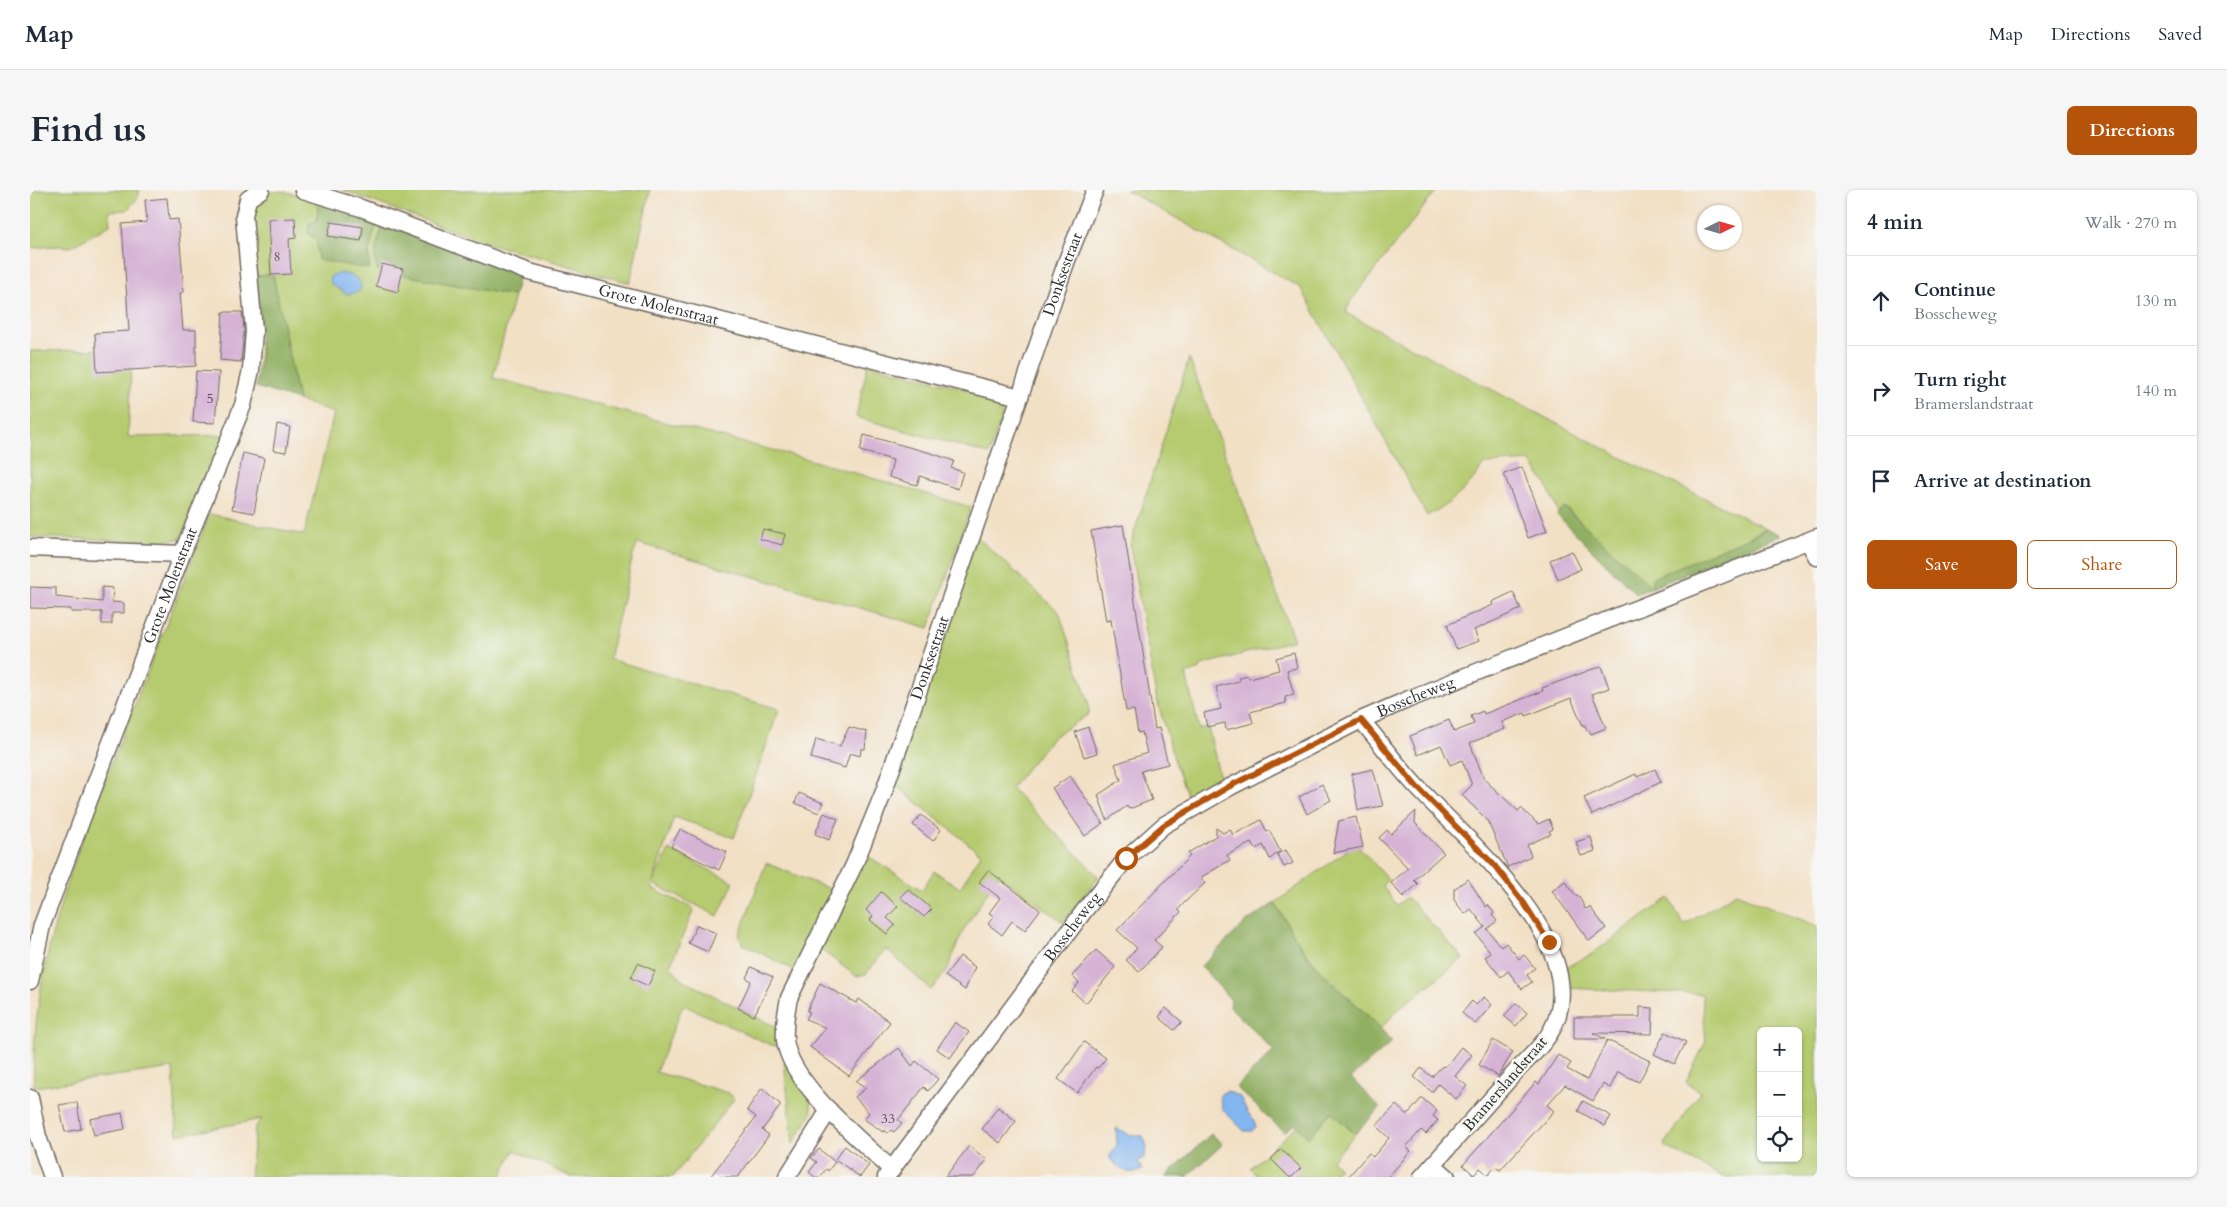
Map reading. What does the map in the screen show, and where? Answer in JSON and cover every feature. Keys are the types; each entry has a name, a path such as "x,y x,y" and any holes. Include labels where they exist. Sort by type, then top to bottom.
{"street":[{"name":"Grote Molenstraat","path":"30,981 42,925 182,554 244,405 251,370 254,331 244,216 248,199 261,190"},
{"name":"Grote Molenstraat","path":"303,190 361,208 529,272 1020,397"},
{"name":"Donksestraat","path":"889,1173 829,1110 801,1077 791,1061 785,1042 785,1022 789,998 851,872 883,794 1067,260 1095,190"},
{"path":"1813,539 1817,557"},
{"name":"Bosscheweg","path":"889,1173 1084,911 1126,858 1164,825 1230,786 1361,720 1418,695 1694,584 1813,539"},
{"path":"30,548 182,554"},
{"name":"Bramerslandstraat","path":"1361,720 1416,786 1494,865 1518,896 1549,942 1559,975 1562,1005 1548,1036 1427,1171"},
{"path":"30,1098 38,1137 52,1177"},
{"path":"787,1177 829,1110"},
{"path":"1427,1171 1447,1177"}],"green space":[{"path":"30,190 140,190 138,198 127,210 109,211 110,225 71,247 30,248"},
{"path":"342,190 650,190 630,283 484,242"},
{"path":"1126,190 1437,190 1350,302 1346,313 1630,462 1766,528 1652,588 1565,507 1559,513 1546,484 1530,461 1484,464 1460,494 1427,516 1301,288"},
{"path":"281,191 318,199 316,238 369,269 369,251 377,221 384,224 378,241 375,259 378,270 514,296 493,378 807,459 971,507 929,628 638,543 633,555 609,659 779,709 734,838 674,817 653,882 669,850 734,882 718,916 653,884 651,888 694,909 670,966 683,980 776,1027 778,1046 771,1045 683,1005 656,1072 729,1093 734,1099 673,1177 571,1177 514,1150 501,1177 250,1177 255,1127 262,1119 177,1135 173,1068 34,1087 39,1001 46,959 69,877 98,797 210,514 304,535 334,413 298,400 273,275 257,276 253,237 254,208 262,196","holes":["346,274 360,282 347,294 331,284"]},
{"path":"318,199 377,221 369,251 369,269 318,260 316,238 308,234 309,223 317,222"},
{"path":"384,224 519,274 514,296 378,270 375,259 378,241"},
{"path":"273,274 298,400 256,387 260,352 257,276"},
{"path":"132,349 128,437 225,435 181,538 166,542 30,537 30,351"},
{"path":"1189,358 1294,640 1202,665 1200,669 1186,674 1199,729 1208,727 1220,778 1188,797 1176,766 1156,696 1130,546"},
{"path":"868,364 991,395 1001,405 1002,418 989,454 856,417"},
{"path":"1564,507 1652,587 1652,578 1759,533 1766,528 1781,535 1636,594 1557,515"},
{"path":"976,536 1059,612 1088,701 1089,714 1053,737 1011,788 1099,877 1063,922 998,875 962,933 947,971 931,990 886,949 866,974 856,976 820,949 863,853 922,890 934,871 960,888 981,854 890,781"},
{"path":"1356,844 1388,879 1383,887 1397,905 1407,897 1463,958 1399,1009 1381,1028 1318,968 1295,937 1275,903"},
{"path":"766,863 832,890 794,970 743,944 739,936"},
{"path":"1736,893 1817,926 1817,1177 1723,1177 1664,1146 1700,1092 1686,1082 1706,1041 1702,994 1565,988 1564,968 1590,955 1669,898 1684,925"},
{"path":"1275,903 1312,961 1392,1042 1351,1078 1380,1108 1355,1134 1331,1112 1308,1138 1295,1124 1284,1132 1236,1087 1274,1051 1230,1007 1231,1000 1201,966 1246,922"},
{"path":"784,1061 809,1093 812,1113 793,1144"},
{"path":"1331,1112 1355,1134 1332,1160 1339,1168 1331,1177 1259,1177 1250,1168 1297,1126 1308,1138"},
{"path":"1211,1134 1223,1144 1187,1177 1165,1177"}],"water":[{"path":"341,273 353,276 360,282 361,288 358,292 347,294 331,284 329,278"},
{"path":"1227,1091 1240,1097 1248,1113 1255,1120 1256,1127 1252,1131 1244,1131 1223,1110 1219,1097"},
{"path":"1117,1128 1127,1134 1143,1136 1147,1146 1145,1157 1138,1161 1142,1170 1129,1172 1110,1159 1110,1155 1117,1145"}],"building":[{"path":"167,198 169,220 178,219 184,292 180,293 183,330 196,330 196,366 97,372 95,333 129,331 122,224 147,222 145,200"},
{"path":"295,218 296,238 289,239 291,274 271,275 268,219"},
{"path":"331,222 363,227 361,241 328,236"},
{"path":"382,264 403,269 398,292 376,286"},
{"path":"223,312 242,312 244,329 241,362 220,360"},
{"path":"196,371 219,372 215,423 193,422"},
{"path":"277,424 290,427 286,452 273,450"},
{"path":"864,435 954,461 951,468 963,472 958,489 920,476 917,485 889,477 893,460 860,451"},
{"path":"243,453 264,458 254,513 232,509"},
{"path":"1522,467 1547,531 1528,538 1504,474"},
{"path":"1123,525 1155,729 1159,728 1168,764 1141,771 1152,800 1129,809 1127,806 1107,820 1098,795 1121,780 1115,764 1147,753 1142,732 1138,733 1134,710 1126,711 1111,620 1106,621 1091,531"},
{"path":"763,529 785,534 782,545 760,539"},
{"path":"1572,551 1581,569 1558,579 1550,560"},
{"path":"30,587 56,588 56,597 102,602 102,587 113,588 112,602 124,603 124,613 112,613 112,624 102,624 102,612 71,612 71,609 30,608"},
{"path":"1513,592 1521,609 1474,630 1479,641 1456,649 1447,625 1493,605 1492,602"},
{"path":"1294,653 1297,668 1287,670 1294,695 1285,697 1286,703 1250,712 1253,723 1226,730 1225,723 1207,727 1204,713 1221,709 1216,687 1239,681 1238,677 1248,675 1249,678 1279,670 1276,658"},
{"path":"1601,666 1609,688 1592,694 1606,728 1591,734 1589,730 1587,731 1571,698 1526,716 1525,713 1502,722 1505,729 1470,743 1484,779 1518,811 1521,808 1538,824 1549,819 1553,829 1549,831 1551,834 1527,845 1531,856 1508,867 1487,820 1462,795 1472,785 1462,760 1450,765 1441,745 1418,755 1410,736 1449,720 1454,732 1474,724 1471,716 1483,711 1484,714 1543,691 1542,688"},
{"path":"849,727 867,732 865,749 861,749 860,756 850,753 845,768 811,758 816,739 840,746"},
{"path":"1088,727 1097,753 1084,757 1075,732"},
{"path":"1373,769 1383,806 1358,810 1352,774"},
{"path":"1655,769 1661,782 1592,815 1584,798 1636,774 1637,777"},
{"path":"1070,776 1103,823 1085,836 1052,788"},
{"path":"1322,784 1331,800 1307,814 1299,797"},
{"path":"799,793 823,803 819,813 795,803"},
{"path":"1416,811 1415,823 1444,853 1414,880 1418,884 1403,897 1391,883 1408,868 1379,838 1387,830 1391,834"},
{"path":"824,813 838,819 829,840 815,834"},
{"path":"921,815 941,830 933,841 913,825"},
{"path":"1356,817 1363,847 1333,853 1339,821"},
{"path":"1261,820 1267,832 1269,830 1280,851 1270,859 1263,845 1256,849 1251,843 1227,855 1230,860 1200,878 1205,883 1183,904 1178,910 1181,912 1154,940 1162,947 1139,972 1126,960 1137,948 1117,930 1190,856 1188,853 1216,836 1216,828 1223,833 1230,829 1233,835"},
{"path":"680,829 727,852 719,870 671,847"},
{"path":"1591,837 1595,851 1581,856 1576,842"},
{"path":"1286,850 1293,863 1284,867 1277,854"},
{"path":"988,870 1040,910 1025,930 1012,921 1002,935 988,924 994,916 989,913 1000,898 979,882"},
{"path":"1468,879 1486,907 1488,905 1494,913 1492,915 1497,921 1487,929 1501,947 1506,943 1519,959 1524,955 1535,968 1527,975 1532,982 1522,989 1508,971 1501,977 1485,957 1491,953 1476,934 1485,927 1471,909 1465,914 1454,900 1454,889"},
{"path":"1565,881 1577,897 1579,896 1585,909 1590,907 1606,928 1589,941 1552,891"},
{"path":"908,889 932,909 924,917 900,897"},
{"path":"881,892 898,906 887,918 895,925 887,934 870,920 873,916 866,910"},
{"path":"697,925 716,933 708,952 688,943"},
{"path":"1096,950 1115,967 1086,1003 1072,991 1079,983 1072,976"},
{"path":"960,956 975,967 965,990 945,976"},
{"path":"638,963 655,971 648,986 631,978"},
{"path":"751,967 773,977 754,1016 738,1008 751,981 746,978"},
{"path":"820,983 856,1003 859,999 890,1022 849,1076 810,1047 826,1028 806,1019 810,1012 807,1011"},
{"path":"1484,997 1492,1005 1475,1024 1462,1013 1472,1001 1476,1005"},
{"path":"1516,1003 1527,1013 1516,1026 1504,1016"},
{"path":"1640,1007 1653,1008 1652,1034 1593,1033 1605,1039 1574,1039 1574,1017 1640,1017"},
{"path":"1166,1008 1182,1022 1174,1030 1159,1017"},
{"path":"955,1022 969,1032 950,1058 937,1049"},
{"path":"1665,1032 1686,1042 1675,1064 1654,1054"},
{"path":"1493,1040 1513,1052 1498,1076 1479,1065"},
{"path":"1607,1040 1650,1061 1639,1082 1618,1072 1610,1088 1603,1084 1593,1101 1565,1085 1547,1105 1554,1111 1500,1170 1495,1167 1488,1175 1480,1168 1474,1175 1463,1165 1536,1082 1539,1084 1558,1055 1571,1063 1567,1069 1587,1080"},
{"path":"1084,1042 1106,1058 1098,1068 1096,1067 1077,1093 1058,1079"},
{"path":"1461,1047 1472,1055 1455,1076 1467,1086 1456,1099 1438,1084 1432,1092 1414,1077 1421,1068 1432,1077 1441,1067 1446,1066"},
{"path":"899,1048 912,1066 916,1061 938,1079 928,1091 924,1087 898,1120 902,1123 894,1132 891,1130 888,1133 884,1130 883,1132 864,1119 869,1113 855,1097 866,1088 856,1081"},
{"path":"762,1088 781,1105 762,1130 769,1135 738,1177 710,1177 756,1117 747,1110"},
{"path":"1422,1098 1437,1111 1433,1116 1438,1120 1426,1134 1421,1130 1406,1147 1411,1151 1388,1177 1348,1177 1369,1153 1373,1157 1389,1138 1376,1126 1396,1105 1407,1115"},
{"path":"1583,1101 1611,1116 1605,1126 1578,1111"},
{"path":"77,1102 81,1129 65,1132 59,1105"},
{"path":"998,1107 1016,1121 1000,1143 982,1129"},
{"path":"122,1113 125,1129 94,1135 90,1119"},
{"path":"845,1146 869,1165 860,1177 835,1159"},
{"path":"969,1146 987,1160 974,1177 945,1177"},
{"path":"819,1149 835,1162 820,1177 815,1177 809,1172 817,1162 811,1158"},
{"path":"1281,1149 1301,1168 1292,1177 1289,1177 1271,1159"}],"route":[{"path":"1126,858 1164,825 1230,786 1361,720 1416,786 1494,865 1524,903 1549,942"}]}
